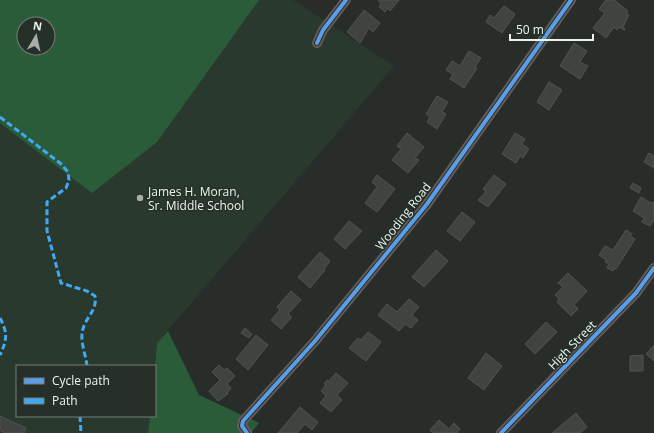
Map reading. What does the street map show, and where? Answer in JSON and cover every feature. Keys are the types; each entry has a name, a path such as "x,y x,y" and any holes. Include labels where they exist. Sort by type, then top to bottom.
{"street":[{"path":"317,43 323,30 346,0"},
{"name":"Wooding Road","path":"247,433 242,426 243,421 315,341 427,204 571,0"},
{"name":"High Street","path":"501,433 636,294 654,268"}],"shaded area":[{"name":"James H. Moran, Sr. Middle School","path":"0,0 293,0 394,66 157,343 155,365 16,365 16,417 150,417 148,433 0,433"}],"green space":[{"path":"0,0 259,0 157,142 92,193 0,123"},
{"path":"168,331 199,395 259,423 251,433 148,433 150,417 156,417 155,365 157,343"}],"building":[{"path":"378,0 399,0 390,11 388,8 385,12 379,7 381,4"},
{"path":"606,0 614,0 628,11 626,13 629,15 623,27 625,29 624,30 619,27 617,30 614,27 606,38 593,28 605,13 599,9"},
{"path":"504,6 515,14 502,33 486,22 490,15 494,18"},
{"path":"364,10 380,23 373,32 369,28 360,43 347,32"},
{"path":"574,43 587,51 580,62 588,66 580,79 560,66"},
{"path":"469,51 481,58 475,67 477,68 464,88 450,79 453,74 446,70 452,61 460,66"},
{"path":"549,82 562,90 549,110 537,102"},
{"path":"437,96 448,102 442,112 446,114 437,129 427,122 430,117 426,114"},
{"path":"407,133 424,147 415,158 419,160 408,173 392,160 401,149 397,146"},
{"path":"515,133 525,139 522,144 529,149 523,158 520,156 516,163 502,154"},
{"path":"649,153 654,156 654,168 644,162"},
{"path":"377,175 395,189 377,212 365,203 377,187 372,182"},
{"path":"494,175 506,184 488,207 478,200 486,192 483,189"},
{"path":"633,183 641,188 639,193 630,188"},
{"path":"641,197 651,203 654,202 654,220 650,226 642,222 644,218 633,211"},
{"path":"462,212 475,222 460,241 447,231"},
{"path":"349,221 362,231 345,249 334,239"},
{"path":"626,230 632,234 630,236 635,239 616,269 615,268 613,271 607,268 609,264 599,255 605,246 613,250"},
{"path":"436,250 448,261 424,287 412,277"},
{"path":"320,252 330,261 324,269 325,270 310,288 298,277"},
{"path":"568,273 587,291 574,305 578,309 571,316 557,302 559,299 555,295 563,287 558,283"},
{"path":"291,291 301,300 288,314 292,317 281,329 271,320 280,310 277,307"},
{"path":"409,299 419,307 412,315 418,320 411,328 405,324 399,331 378,315 387,304 397,312"},
{"path":"546,322 557,332 535,354 525,344"},
{"path":"245,328 252,334 249,338 241,333"},
{"path":"368,332 381,342 366,361 349,348 358,338 361,340"},
{"path":"256,335 268,345 248,370 236,359"},
{"path":"654,345 654,361 646,354"},
{"path":"486,353 502,366 484,390 468,378"},
{"path":"643,355 643,371 630,371 630,356"},
{"path":"219,365 224,370 227,368 235,376 227,384 231,388 227,393 228,394 218,401 209,391 220,380 212,372"},
{"path":"336,373 348,383 337,395 342,400 331,412 320,403 326,396 321,391 326,385 324,384 327,380 329,381"},
{"path":"300,407 318,422 312,430 305,424 297,433 278,433"},
{"path":"576,413 587,427 580,433 552,433"},
{"path":"0,416 26,428 24,433 5,433 0,430"},
{"path":"439,420 449,429 454,423 460,429 457,433 433,433 430,430"}],"marked path":[{"path":"0,117 60,163 68,172 69,180 66,188 47,202 47,231 61,283 87,291 95,296 94,306 82,334 82,342 87,365"},
{"path":"0,318 6,336 0,355"},
{"path":"80,417 81,433"}],"cycle path":[{"path":"317,43 323,30 346,0"},
{"path":"247,433 242,426 243,421 315,341 427,204 571,0"},
{"path":"501,433 636,293 654,268"}],"place":[{"name":"James H. Moran, Sr. Middle School","path":"140,198"}]}
